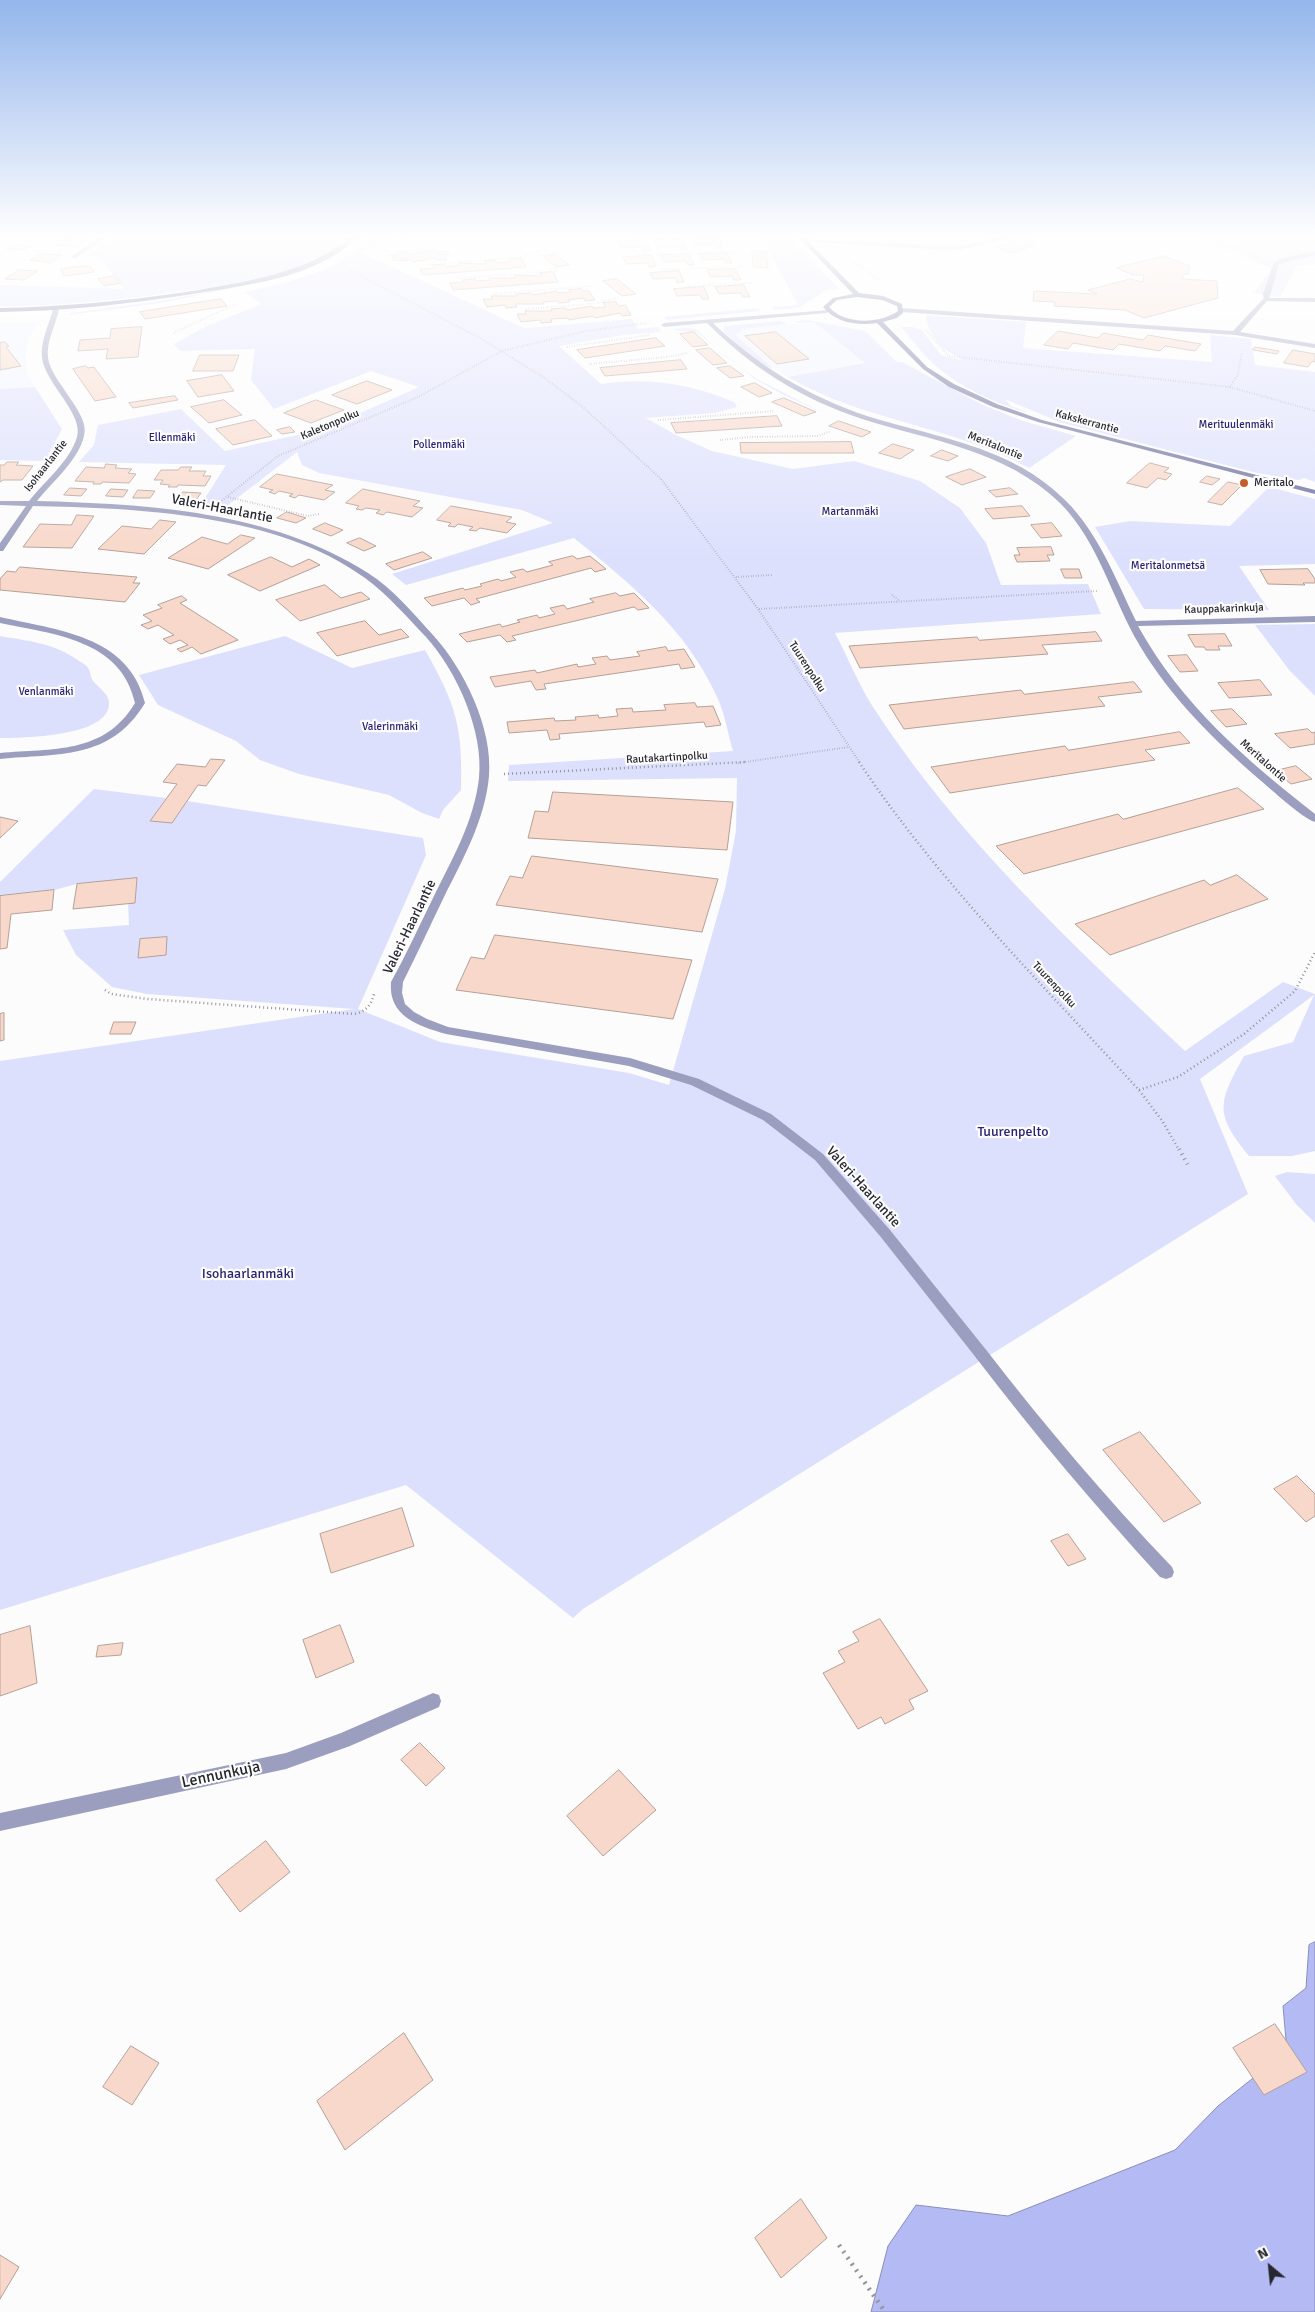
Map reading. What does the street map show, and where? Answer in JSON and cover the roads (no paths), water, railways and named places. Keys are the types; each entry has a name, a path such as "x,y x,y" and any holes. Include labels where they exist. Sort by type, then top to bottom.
{"street":[{"name":"Isohaarlantie","path":"0,550 31,504 76,447 82,436 80,423 54,382 46,365 46,346"},
{"name":"Meritalontie","path":"732,346 754,364 788,386 863,416 984,452 1033,476 1062,501 1095,543 1133,624 1144,645 1163,673 1200,716 1252,768 1315,819"},
{"name":"Kakskerrantie","path":"903,346 924,367 946,382 1002,409 1040,421 1315,492"},
{"name":"Valeri-Haarlantie","path":"0,503 164,511 237,523 320,549 351,566 382,587 442,649 460,675 470,695 477,721 482,744 484,775 477,815 466,842 397,982 396,993 400,1005 410,1015 446,1030 630,1062 663,1071 695,1082 766,1116 819,1157 885,1232 1108,1510 1166,1572"},
{"name":"Kauppakarinkuja","path":"1133,624 1315,618"},
{"path":"0,620 52,629 86,640 121,667 138,691 140,704 131,719 120,729 90,743 47,754 0,756"},
{"name":"Lennunkuja","path":"0,1822 286,1761 344,1740 433,1701"}],"water":[{"path":"1315,1942 1315,2312 871,2312 888,2246 916,2205 1008,2216 1175,2150 1218,2106 1287,2051 1283,2006 1306,1988 1309,1945"}],"place":[{"name":"Meritalo","path":"1244,483"}],"park label":[{"name":"Merituulenmäki","path":"1236,425"},
{"name":"Ellenmäki","path":"172,438"},
{"name":"Pollenmäki","path":"439,445"},
{"name":"Martanmäki","path":"850,512"},
{"name":"Meritalonmetsä","path":"1168,566"},
{"name":"Venlanmäki","path":"46,692"},
{"name":"Valerinmäki","path":"390,727"},
{"name":"Tuurenpelto","path":"1013,1132"},
{"name":"Isohaarlanmäki","path":"248,1274"}]}
